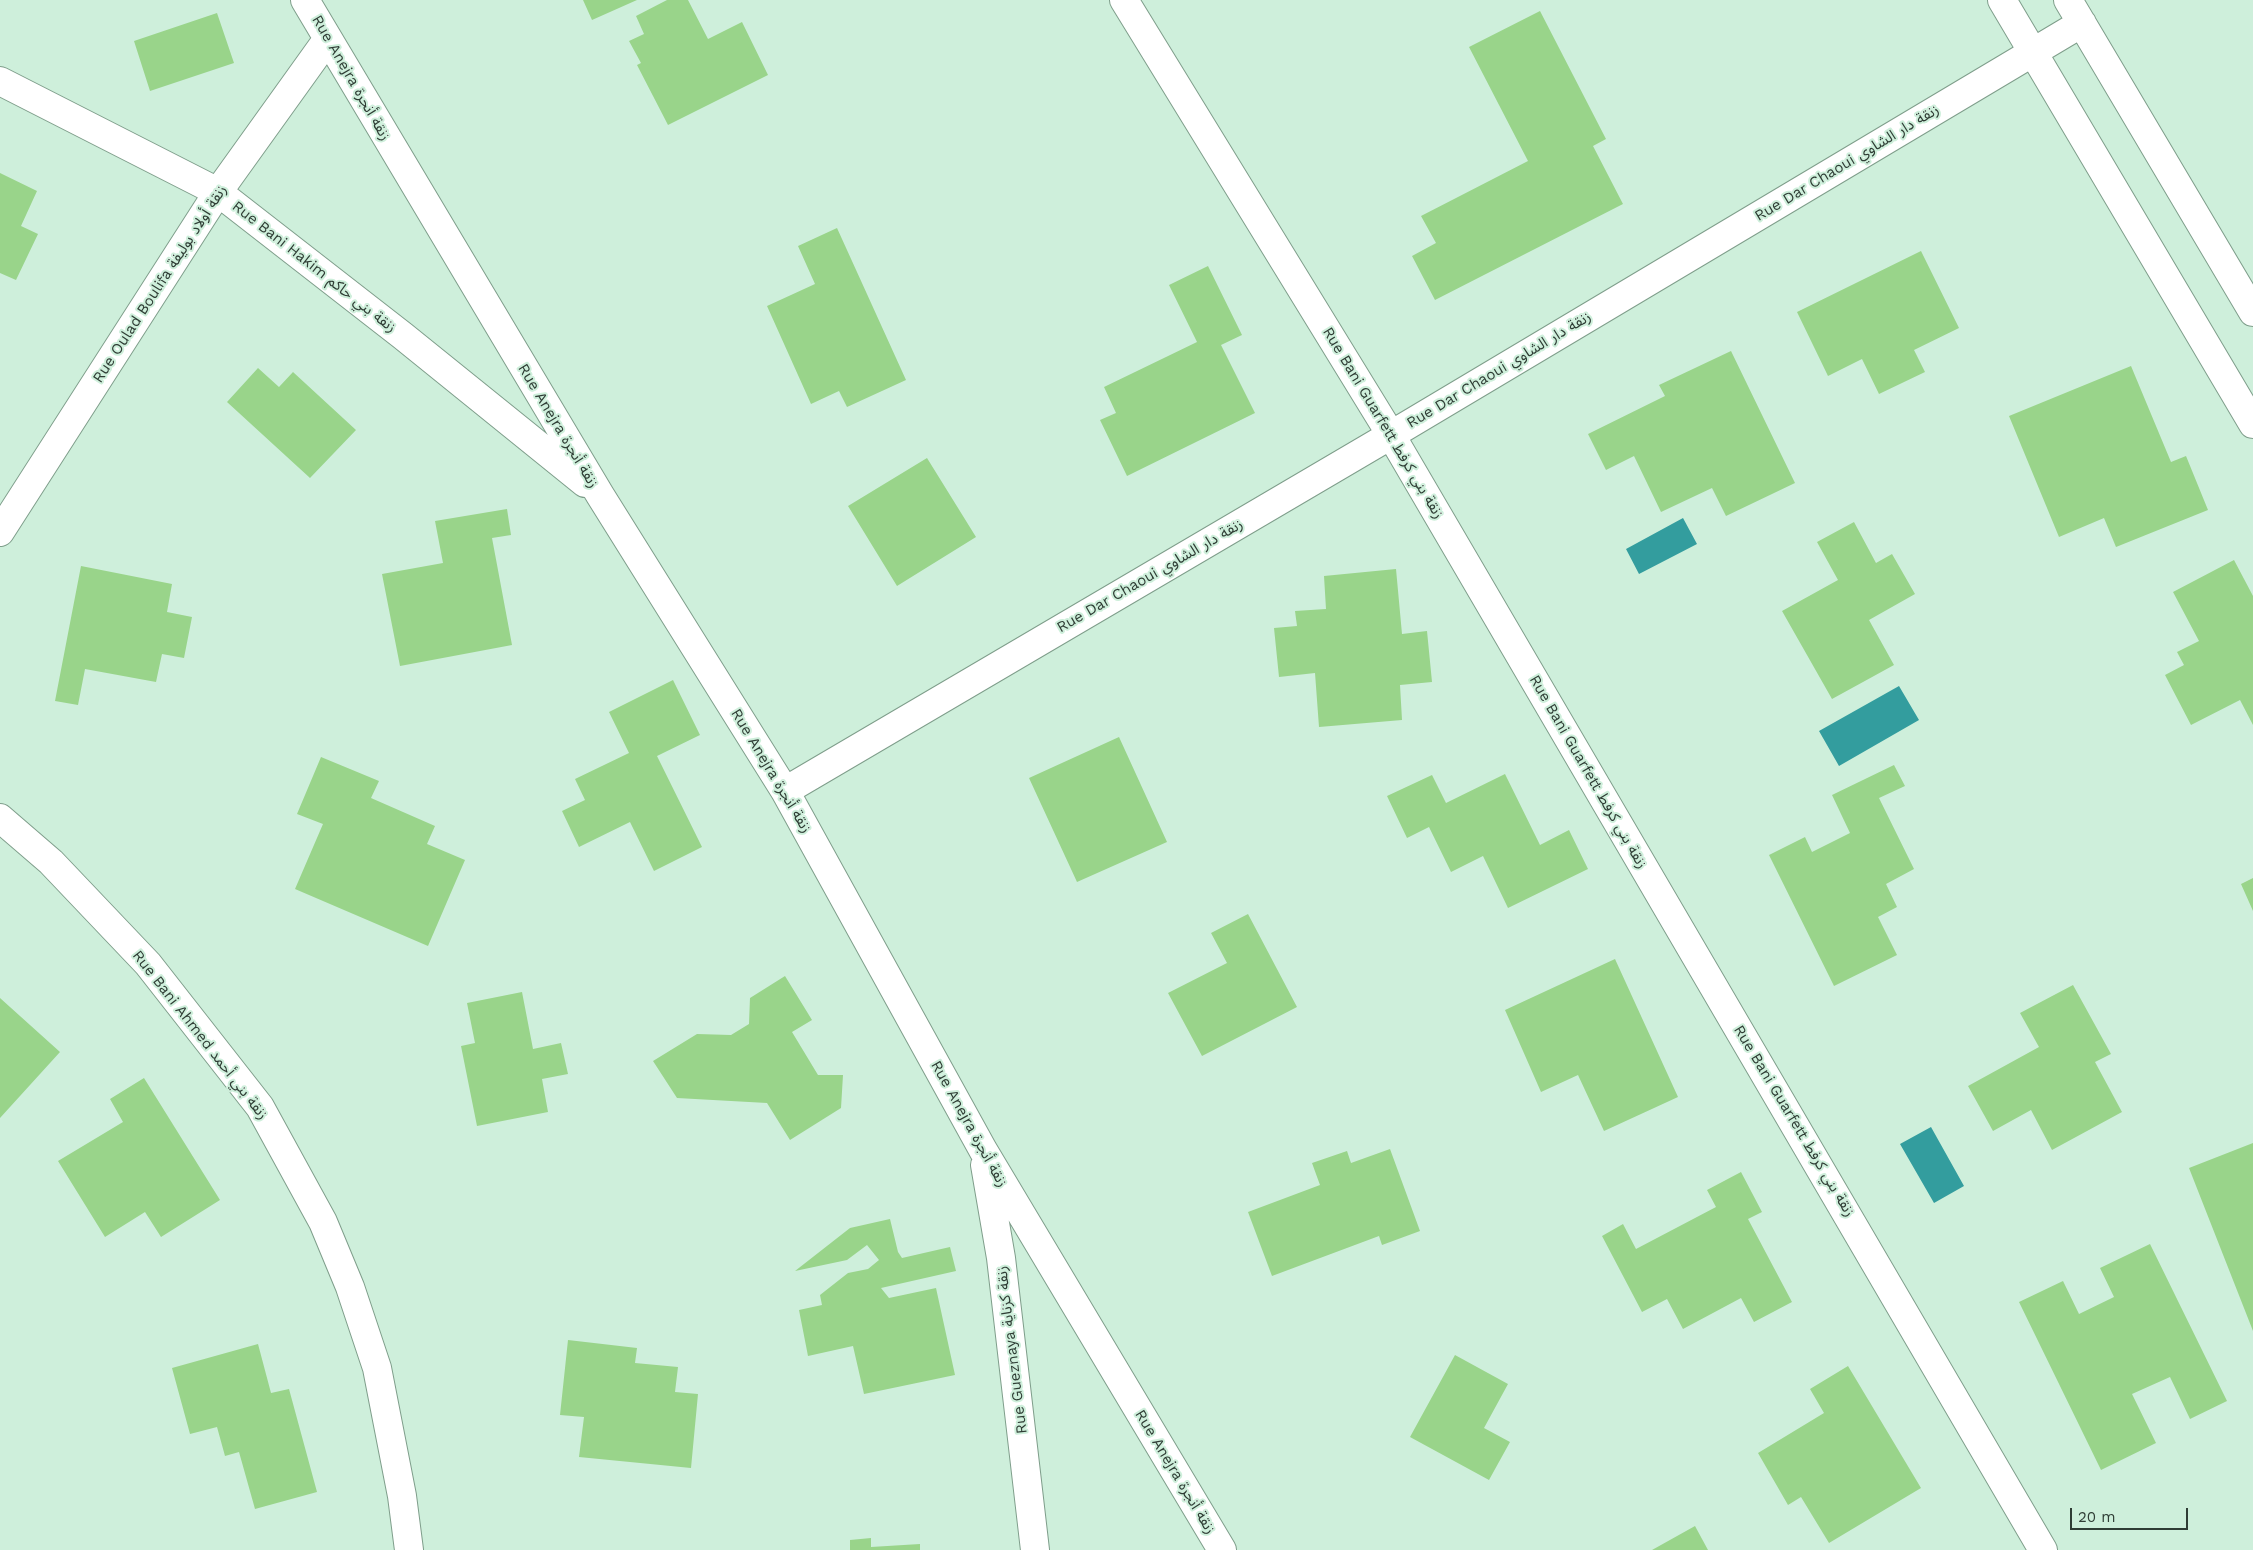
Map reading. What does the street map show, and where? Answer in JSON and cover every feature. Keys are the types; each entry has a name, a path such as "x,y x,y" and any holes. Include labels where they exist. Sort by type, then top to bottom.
{"street":[{"name":"Rue Anejra زنقة أنجرة","path":"305,0 327,40 600,495 785,791 983,1150 1222,1550"},
{"name":"Rue Bani Guarfett زنقة بني كرفط","path":"1124,0 1391,435 2043,1550"},
{"path":"2002,0 2253,424"},
{"path":"2068,0 2253,312"},
{"name":"Rue Dar Chaoui زنقة دار الشاوي","path":"785,791 1391,435 2082,23"},
{"name":"Rue Oulad Boulifa زنقة أولاد بوليفة","path":"0,532 218,192 327,40"},
{"name":"Rue Bani Hakim زنقة بني حاكم","path":"0,82 218,192 403,336 600,495"},
{"name":"Rue Bani Ahmed زنقة بني أحمد","path":"0,818 50,862 148,964 260,1106 322,1222 353,1296 377,1368 402,1496 409,1550"},
{"name":"Rue Gueznaya زنقة كزناية","path":"983,1150 1001,1258 1035,1550"}],"water":[{"path":"1683,518 1697,544 1639,574 1626,549"},
{"path":"1899,686 1919,720 1839,766 1819,731"},
{"path":"1931,1127 1964,1186 1934,1203 1900,1144"}],"building":[{"path":"583,0 637,0 592,20"},
{"path":"667,0 688,0 708,39 742,22 768,75 668,125 637,65 641,63 629,41 644,34 636,16"},
{"path":"1540,11 1606,139 1593,146 1623,204 1435,300 1412,256 1436,243 1421,216 1528,161 1469,47"},
{"path":"217,13 234,63 150,91 134,41"},
{"path":"0,173 37,191 21,226 38,234 16,280 0,273"},
{"path":"837,228 906,380 847,407 839,391 811,404 767,306 815,284 798,246"},
{"path":"1921,251 1959,328 1914,350 1925,372 1879,394 1862,359 1828,376 1797,312"},
{"path":"1208,266 1242,335 1221,345 1255,413 1127,476 1100,420 1116,413 1104,387 1197,342 1169,285"},
{"path":"1731,351 1795,483 1726,516 1712,488 1661,512 1634,456 1606,470 1588,434 1665,396 1659,385"},
{"path":"2131,366 2171,462 2186,456 2208,510 2116,547 2104,518 2059,537 2009,416"},
{"path":"258,368 279,387 293,372 356,430 310,478 227,402"},
{"path":"927,458 976,537 897,586 848,506"},
{"path":"507,509 511,535 492,538 512,645 400,666 382,574 443,563 435,521"},
{"path":"1854,522 1876,563 1892,554 1915,594 1869,620 1894,665 1832,699 1782,611 1838,580 1817,542"},
{"path":"2234,560 2253,596 2253,725 2240,700 2191,725 2165,675 2184,665 2177,652 2199,641 2173,592"},
{"path":"81,566 172,584 167,612 192,617 184,658 162,654 156,682 85,669 78,705 55,701"},
{"path":"1396,569 1402,634 1427,631 1432,682 1400,685 1402,720 1319,727 1315,673 1279,677 1274,628 1297,626 1295,611 1326,609 1324,576"},
{"path":"673,680 700,735 657,756 702,847 654,871 630,822 579,847 562,811 585,800 575,779 629,753 609,712"},
{"path":"1119,737 1167,842 1077,882 1029,778"},
{"path":"321,757 379,781 371,798 435,826 427,844 465,860 428,946 295,889 323,824 297,814"},
{"path":"1894,765 1905,786 1879,798 1914,869 1886,884 1897,907 1878,917 1897,955 1834,986 1769,855 1805,837 1812,852 1850,833 1832,795"},
{"path":"1505,774 1540,845 1569,830 1588,869 1508,908 1483,856 1451,872 1429,827 1407,838 1387,796 1432,775 1446,803"},
{"path":"2253,878 2253,911 2241,884"},
{"path":"1248,914 1297,1007 1202,1056 1168,993 1227,963 1211,933"},
{"path":"1615,959 1678,1097 1604,1131 1578,1075 1541,1092 1505,1010"},
{"path":"785,976 812,1020 792,1032 818,1075 843,1075 841,1108 790,1140 767,1103 677,1098 653,1061 697,1034 731,1035 749,1024 750,998"},
{"path":"2073,985 2111,1054 2095,1062 2122,1112 2052,1150 2031,1110 1993,1131 1968,1086 2039,1047 2020,1013"},
{"path":"522,992 533,1049 561,1043 568,1074 542,1079 548,1112 477,1126 461,1046 475,1043 467,1003"},
{"path":"0,998 60,1052 0,1118"},
{"path":"144,1078 220,1200 161,1237 145,1212 105,1237 58,1161 123,1122 110,1099"},
{"path":"2253,1143 2253,1331 2189,1168"},
{"path":"1390,1149 1420,1231 1382,1245 1379,1236 1272,1276 1248,1212 1320,1185 1312,1163 1347,1151 1351,1163"},
{"path":"1741,1172 1762,1212 1748,1219 1792,1302 1754,1322 1741,1298 1683,1329 1667,1299 1642,1312 1602,1236 1623,1224 1636,1249 1716,1207 1707,1190"},
{"path":"890,1219 898,1252 902,1258 950,1247 956,1271 881,1288 889,1298 936,1288 955,1375 864,1394 853,1346 808,1356 799,1310 822,1305 820,1295 848,1273 868,1269 879,1260 867,1245 847,1260 795,1271 850,1228"},
{"path":"2150,1244 2227,1401 2190,1419 2170,1377 2132,1394 2156,1443 2101,1470 2019,1302 2063,1281 2079,1314 2114,1297 2100,1268"},
{"path":"568,1340 637,1348 635,1363 678,1367 675,1392 698,1394 691,1468 579,1457 584,1417 560,1415"},
{"path":"258,1344 271,1393 289,1389 317,1492 255,1509 239,1452 225,1456 217,1427 190,1434 172,1368"},
{"path":"1455,1355 1508,1384 1484,1428 1510,1442 1489,1480 1410,1437"},
{"path":"1848,1366 1921,1488 1829,1543 1801,1497 1788,1505 1758,1453 1824,1413 1810,1389"},
{"path":"1695,1526 1708,1550 1652,1550"},
{"path":"871,1538 871,1547 920,1544 920,1550 850,1550 850,1540"}]}
